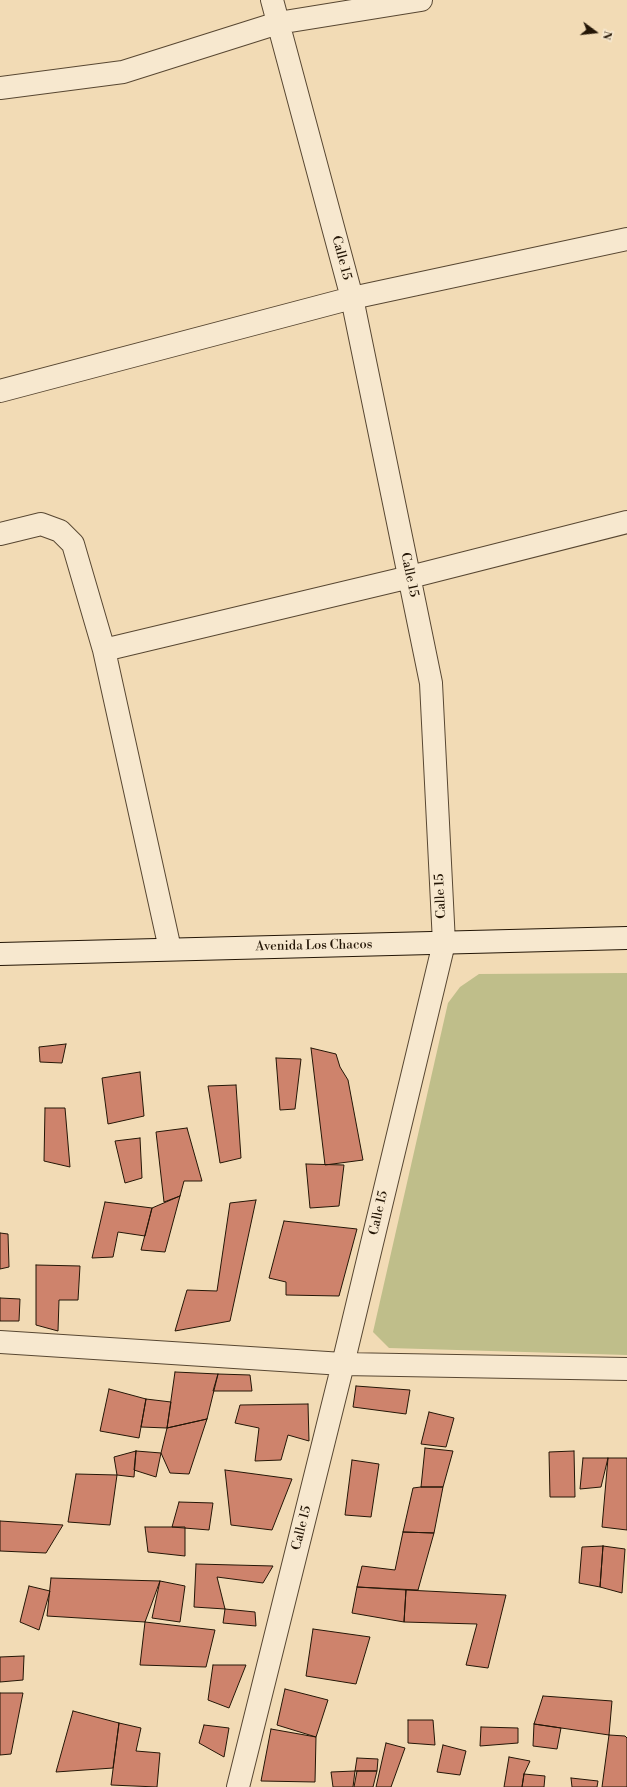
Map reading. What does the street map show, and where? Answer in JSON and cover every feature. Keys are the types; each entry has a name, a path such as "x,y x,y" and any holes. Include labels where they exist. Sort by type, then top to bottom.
{"street":[{"name":"Calle 15","path":"238,1787 343,1364 444,943 431,683 352,298 272,0"},
{"path":"0,88 123,72 278,23 421,0"},
{"path":"0,392 352,298 627,240"},
{"path":"104,650 410,577 627,522"},
{"path":"0,534 41,524 60,531 73,544 104,650 170,949"},
{"name":"Avenida Los Chacos","path":"0,954 627,938"},
{"path":"0,1342 343,1364 627,1369"}],"shaded area":[{"path":"627,973 627,1355 389,1348 373,1332 448,1003 460,987 479,974"}],"building":[{"path":"66,1044 62,1063 40,1062 39,1047"},
{"path":"311,1048 336,1054 340,1067 348,1080 363,1160 325,1165"},
{"path":"276,1058 301,1059 295,1109 280,1110"},
{"path":"140,1072 144,1116 108,1124 102,1078"},
{"path":"236,1085 241,1158 220,1163 208,1086"},
{"path":"45,1108 65,1108 70,1167 44,1161"},
{"path":"187,1128 202,1181 184,1181 180,1196 164,1202 156,1132"},
{"path":"140,1138 142,1178 125,1183 115,1141"},
{"path":"306,1164 344,1165 339,1206 310,1208"},
{"path":"180,1196 165,1252 141,1250 152,1208"},
{"path":"256,1200 230,1321 175,1331 187,1290 217,1291 230,1203"},
{"path":"105,1202 152,1208 145,1236 118,1232 113,1257 92,1258"},
{"path":"284,1221 357,1229 339,1296 286,1295 286,1282 269,1278"},
{"path":"0,1233 8,1234 9,1267 0,1269"},
{"path":"36,1265 80,1266 78,1300 59,1300 58,1331 36,1325"},
{"path":"0,1298 20,1299 19,1321 0,1321"},
{"path":"175,1372 218,1374 207,1419 167,1428"},
{"path":"218,1374 250,1375 252,1391 213,1391"},
{"path":"356,1386 410,1390 406,1414 353,1407"},
{"path":"109,1389 146,1399 139,1438 100,1431"},
{"path":"146,1399 171,1402 167,1428 141,1427"},
{"path":"308,1404 309,1441 288,1435 281,1460 255,1461 259,1428 235,1423 240,1405"},
{"path":"429,1412 454,1418 446,1447 421,1444"},
{"path":"207,1419 189,1474 170,1473 161,1453 167,1428"},
{"path":"425,1448 453,1451 443,1487 421,1487"},
{"path":"136,1451 161,1453 156,1477 134,1470"},
{"path":"136,1451 134,1477 117,1475 114,1457"},
{"path":"574,1451 575,1497 550,1497 549,1452"},
{"path":"583,1458 608,1458 601,1487 580,1489"},
{"path":"608,1458 627,1458 627,1530 602,1527"},
{"path":"352,1460 379,1464 371,1517 345,1515"},
{"path":"225,1470 292,1479 272,1530 231,1525"},
{"path":"76,1474 117,1475 110,1525 68,1522"},
{"path":"443,1487 434,1533 403,1532 413,1488"},
{"path":"179,1502 213,1503 209,1530 172,1527"},
{"path":"0,1521 63,1525 46,1553 0,1551"},
{"path":"145,1527 185,1527 185,1556 148,1552"},
{"path":"403,1532 434,1533 418,1590 357,1587 362,1566 395,1570"},
{"path":"603,1546 625,1549 622,1593 600,1587"},
{"path":"603,1546 600,1587 579,1583 582,1547"},
{"path":"196,1564 273,1566 263,1583 217,1577 225,1609 194,1607"},
{"path":"51,1578 160,1581 145,1622 47,1616"},
{"path":"160,1581 185,1586 180,1622 152,1618"},
{"path":"29,1586 50,1591 39,1630 20,1622"},
{"path":"357,1587 406,1590 404,1622 352,1613"},
{"path":"406,1590 506,1595 488,1668 466,1665 477,1624 404,1622"},
{"path":"225,1609 255,1612 256,1626 223,1623"},
{"path":"145,1622 215,1630 206,1667 140,1665"},
{"path":"313,1629 370,1637 356,1684 306,1676"},
{"path":"24,1656 23,1680 0,1682 0,1657"},
{"path":"213,1665 246,1665 229,1708 208,1700"},
{"path":"285,1689 328,1700 316,1737 277,1725"},
{"path":"0,1693 23,1693 11,1754 0,1755"},
{"path":"543,1696 612,1701 609,1735 534,1724"},
{"path":"73,1711 119,1723 113,1768 56,1772"},
{"path":"408,1720 433,1720 435,1745 408,1743"},
{"path":"119,1723 141,1728 136,1751 160,1753 157,1787 111,1785"},
{"path":"534,1724 561,1728 557,1749 533,1746"},
{"path":"204,1725 229,1728 224,1757 199,1743"},
{"path":"481,1727 518,1728 518,1743 480,1746"},
{"path":"271,1729 316,1737 315,1782 261,1781"},
{"path":"609,1735 625,1736 627,1738 627,1787 602,1787"},
{"path":"386,1743 405,1748 391,1787 376,1787"},
{"path":"443,1745 466,1751 460,1775 437,1772"},
{"path":"509,1757 530,1761 524,1774 522,1787 504,1787"},
{"path":"357,1758 378,1759 377,1771 355,1771"},
{"path":"355,1771 353,1787 333,1787 331,1772"},
{"path":"357,1771 377,1771 373,1787 354,1787"},
{"path":"524,1774 545,1776 544,1787 522,1787"},
{"path":"571,1778 598,1781 597,1787 572,1787"}]}
